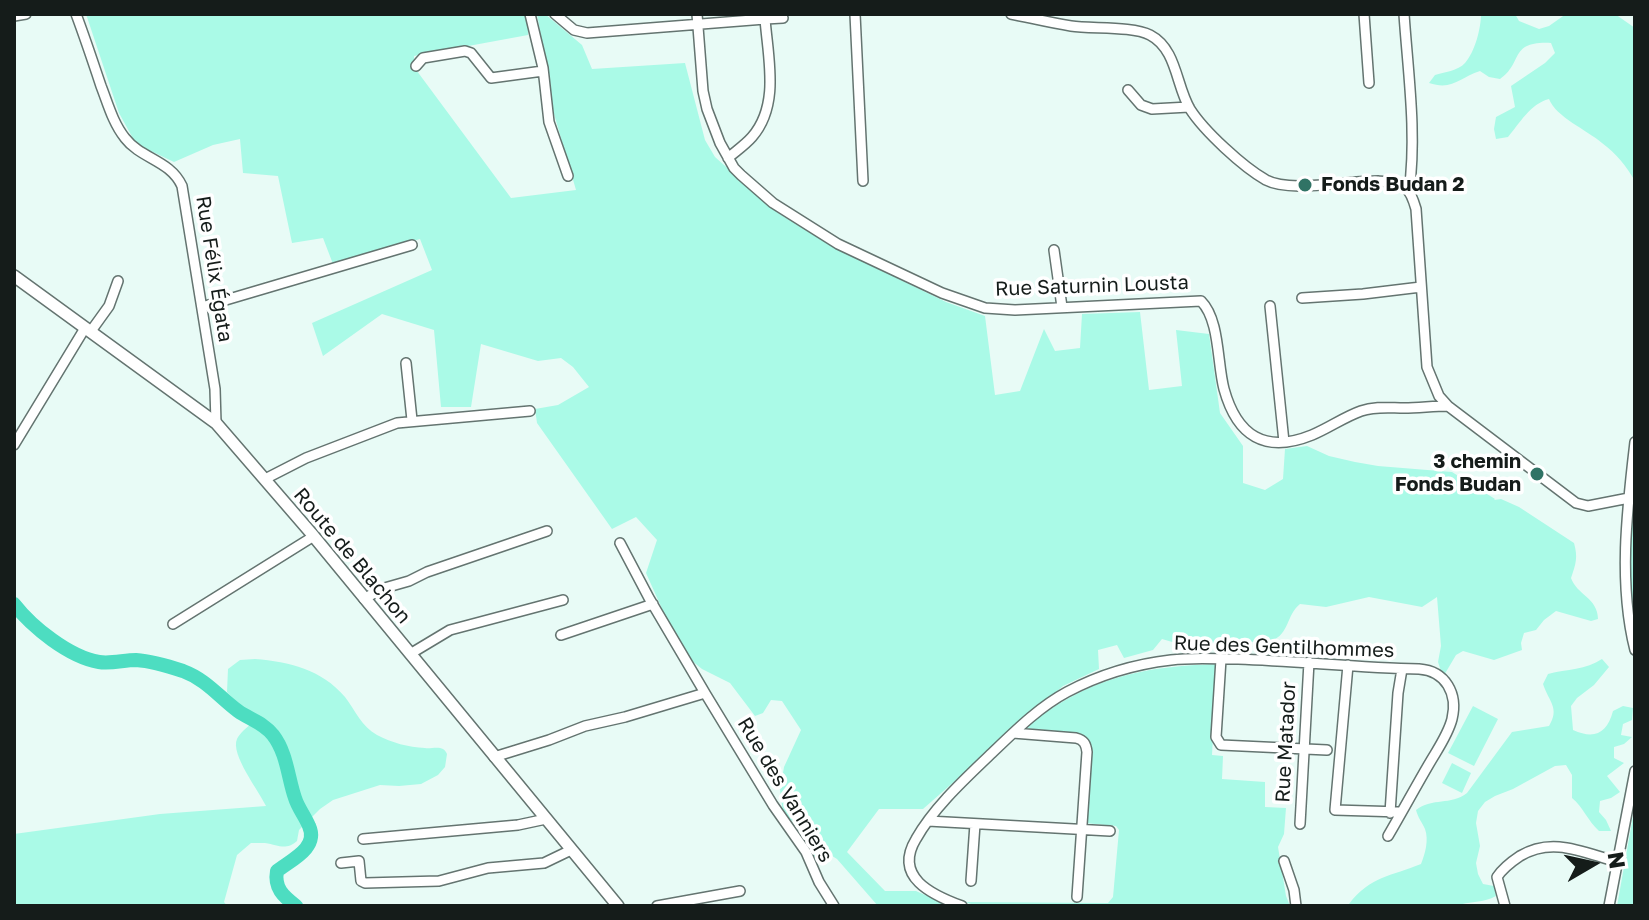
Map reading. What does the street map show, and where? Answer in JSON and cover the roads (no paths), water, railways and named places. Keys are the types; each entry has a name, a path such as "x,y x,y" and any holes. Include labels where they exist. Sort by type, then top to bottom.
{"street":[{"path":"14,16 26,14"},
{"name":"Rue Félix Égata","path":"76,14 118,128 131,145 170,168 184,192 216,395 216,423"},
{"path":"530,14 543,71 549,122 568,176"},
{"path":"555,14 574,30 587,33 783,18"},
{"name":"Rue Saturnin Lousta","path":"697,14 705,101 715,131 728,158 741,175 773,203 838,244 942,293 985,308 1015,310 1201,301 1210,312 1225,391 1236,420 1255,439 1284,442"},
{"path":"855,14 863,181"},
{"path":"1011,14 1072,26 1139,31 1159,41 1166,50 1189,107 1198,119 1225,148 1271,182 1287,185 1400,184 1409,192 1416,209 1427,367 1439,396 1576,503 1588,506 1629,498"},
{"path":"1364,14 1369,83"},
{"path":"1404,14 1412,124 1409,192"},
{"path":"728,158 761,126 768,107 770,80 765,19"},
{"path":"416,66 423,58 465,51 471,53 491,78 543,71"},
{"path":"1128,90 1141,105 1152,109 1189,107"},
{"path":"202,307 412,245"},
{"path":"1054,250 1062,307"},
{"name":"Route de Blachon","path":"14,276 216,423 314,536 618,906"},
{"path":"14,445 88,330 109,306 118,281"},
{"path":"1302,298 1421,287"},
{"path":"1270,306 1284,442 1311,436 1364,410 1448,406"},
{"path":"406,363 412,420"},
{"path":"265,479 306,458 397,423 530,411"},
{"path":"1635,442 1629,498 1626,601 1635,650"},
{"path":"364,599 381,589 547,531"},
{"path":"173,624 314,536"},
{"name":"Rue des Vanniers","path":"620,543 705,693 773,805 806,852 834,906"},
{"path":"410,654 450,630 563,600"},
{"path":"561,635 653,604"},
{"name":"Rue des Gentilhommes","path":"962,906 928,891 913,876 911,851 928,821 1013,733 1044,707 1066,693 1105,676 1172,659 1426,669 1443,677 1451,697 1453,715 1442,741 1396,813 1388,836"},
{"path":"1221,659 1216,737 1221,745 1327,750"},
{"name":"Rue Matador","path":"1300,824 1309,662"},
{"path":"1348,665 1335,810 1396,813 1398,693 1402,669"},
{"path":"494,757 585,726 705,693"},
{"path":"1013,733 1076,738 1084,742 1087,752 1077,897"},
{"path":"1609,906 1635,771"},
{"path":"363,839 518,825 546,819"},
{"path":"928,821 1110,831"},
{"path":"971,881 975,824"},
{"path":"1505,906 1497,877 1508,865 1537,848 1560,846 1618,862"},
{"path":"341,863 359,861 361,881 365,883 405,883 439,881 488,868 544,863 571,850"},
{"path":"1284,861 1296,906"},
{"path":"657,906 740,891"}],"waterway":[{"path":"14,604 41,631 76,654 99,662 142,661 183,671 199,679 238,711 269,731 278,742 295,798 311,834 302,853 277,871 280,891 296,906"}],"place":[{"name":"Fonds Budan 2","path":"1305,185"},
{"name":"3 chemin Fonds Budan","path":"1537,474"}]}
